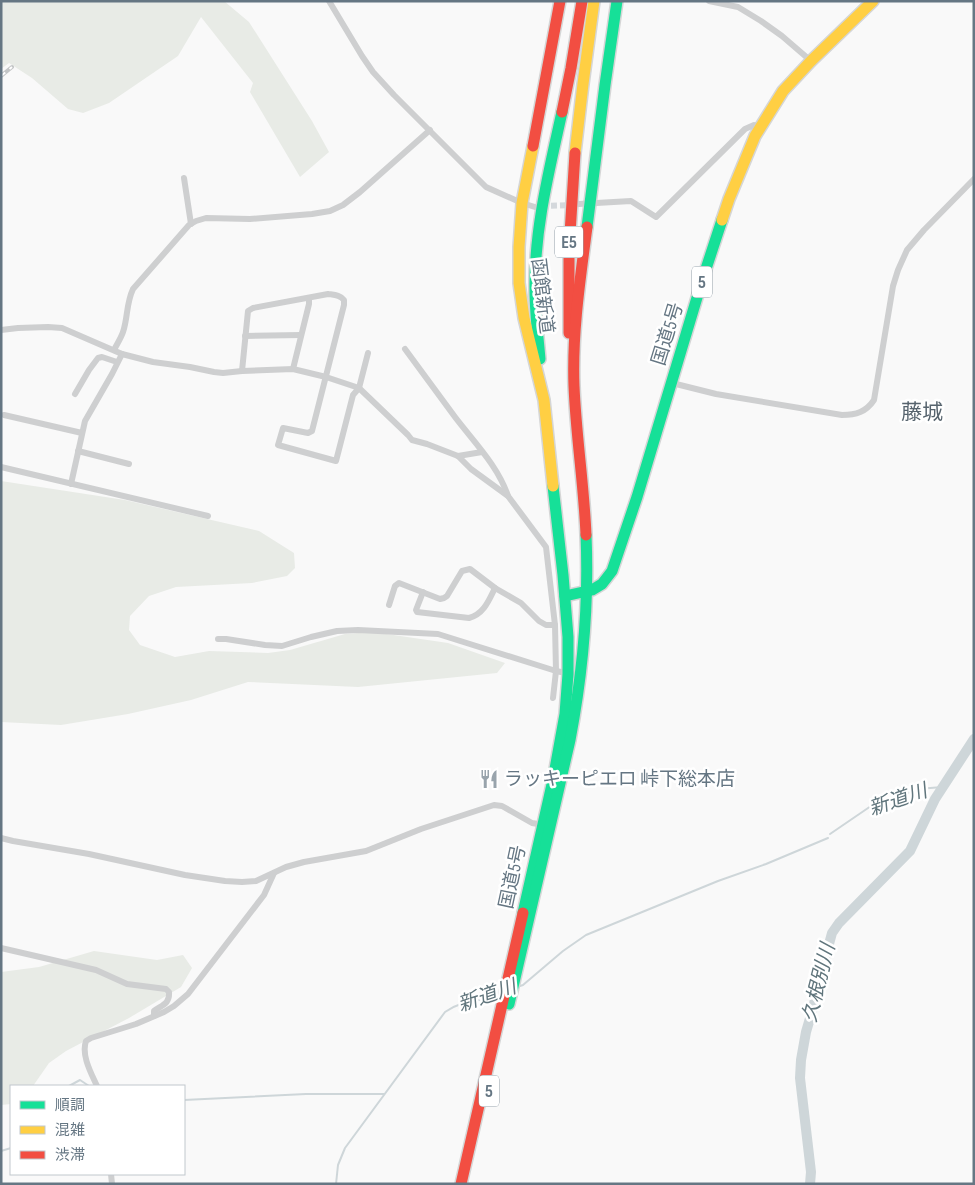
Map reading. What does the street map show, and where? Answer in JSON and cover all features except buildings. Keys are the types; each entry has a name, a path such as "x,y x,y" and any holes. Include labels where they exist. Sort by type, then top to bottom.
{"highway":[{"name":"函館新道","path":"560,1 522,203 518,247 519,283 525,323 544,400 565,596"},
{"name":"E5","path":"544,400 535,290 537,248 544,195 571,68 582,1"},
{"name":"E5","path":"575,414 569,335 568,260 575,152 594,1"},
{"name":"函館新道","path":"588,592 585,504 575,414 574,344 584,204 617,1"},
{"name":"国道5号","path":"461,1184 510,985 546,826 565,714 568,638 565,596 588,592 597,588 612,571 637,497 702,281 729,200 755,136 783,91 810,61 873,1"},
{"name":"国道5号","path":"546,826 570,740 581,676 588,592"},
{"name":"国道5号","path":"468,1184 506,1000"}],"street":[{"path":"329,1 362,56 374,72 486,187 535,207"},
{"path":"709,1 738,7 782,36 810,61"},
{"path":"584,204 631,201 656,217 745,129 754,126 760,128"},
{"path":"114,350 123,333 128,304 133,289 191,224 206,218 250,219 330,211 343,205 360,192 430,130"},
{"path":"184,178 191,224"},
{"path":"672,382 716,394 842,415 854,414 865,410 874,400 894,286 898,270 907,250 974,179"},
{"path":"242,371 248,311 253,308 328,294 341,297 344,300 344,305 312,431 308,433 283,428 278,445 336,461 353,395 359,388 368,354"},
{"path":"293,369 309,298"},
{"path":"1,330 62,328 122,354 153,362 214,372 293,369 326,377 359,388 412,440 458,456 471,469 508,496"},
{"path":"245,336 301,334"},
{"path":"405,349 494,468 508,496 546,547 555,625 556,671 553,698"},
{"path":"70,484 85,421 122,354"},
{"path":"75,394 98,358 118,362"},
{"path":"4,415 82,433"},
{"path":"78,451 129,464"},
{"path":"458,456 482,452"},
{"path":"1,468 208,516"},
{"path":"546,547 560,544"},
{"path":"389,605 396,584 399,583 440,599 447,596 462,570 470,569 495,588 521,602 546,625 555,625"},
{"path":"422,592 417,612 470,618 484,608 495,588"},
{"path":"218,639 282,646 337,631 358,630 438,634 556,671 581,676"},
{"path":"1,838 89,854 184,875 242,882 256,881 286,867 304,862 366,851 421,829 494,805 502,806 532,823 546,826"},
{"path":"97,1085 84,1050 86,1041 154,1016 174,1006 188,994 264,895 274,872"},
{"path":"1,948 96,970 127,984 166,989 169,992 169,999 154,1011 154,1016"}],"shaded area":[{"path":"1,1 224,1 249,22 312,121 329,152 300,177 250,92 253,83 201,17 178,56 109,103 83,113 68,109 32,78 9,63 1,69"},
{"path":"1,481 125,500 259,531 294,553 295,568 287,576 252,583 176,587 149,596 130,616 129,630 140,645 175,657 209,651 268,653 290,650 345,634 373,632 448,643 505,663 497,673 358,687 248,682 191,700 128,714 61,725 1,722"},
{"path":"94,951 157,960 183,955 192,968 181,987 129,1018 66,1051 49,1063 34,1085 10,1085 10,1104 1,1105 1,972 39,967"}],"waterway":[{"name":"久根別川","path":"810,1184 811,1172 800,1078 801,1060 806,1032 832,933 839,923 910,851 935,799 974,739"},
{"name":"新道川","path":"830,834 871,806 919,789 942,787"},
{"name":"新道川","path":"517,987 523,985 563,951 586,935 828,838"},
{"name":"新道川","path":"336,1184 338,1165 345,1148 445,1012 458,1005 499,995"},
{"name":"新道川","path":"71,1085 80,1080 88,1085"},
{"name":"新道川","path":"185,1100 306,1094 384,1094"},
{"name":"新道川","path":"1,1151 10,1148"}],"tunnel":[{"path":"542,206 572,205"}],"railway":[{"path":"1,76 12,67"}],"traffic: fast":[{"path":"587,227 617,1"},
{"path":"540,359 535,299 537,245 543,201 562,112"},
{"path":"565,596 592,590 602,584 612,571 637,497 722,220"},
{"path":"523,913 553,780 565,714 568,674 568,637 553,486"},
{"path":"509,1004 575,714 586,612 586,535"}],"traffic: slow":[{"path":"575,153 594,1"},
{"path":"722,220 755,136 783,91 873,1"},
{"path":"533,146 522,203 519,283 524,318 544,400 553,486"}],"traffic: jam":[{"path":"533,146 560,1"},
{"path":"562,112 582,1"},
{"path":"569,333 569,250 575,153"},
{"path":"586,535 575,405 574,346 587,227"},
{"path":"461,1184 523,913"}],"place":[{"name":"ラッキーピエロ 峠下総本店","path":"489,779"}],"district":[{"name":"藤城","path":"922,412"}]}
